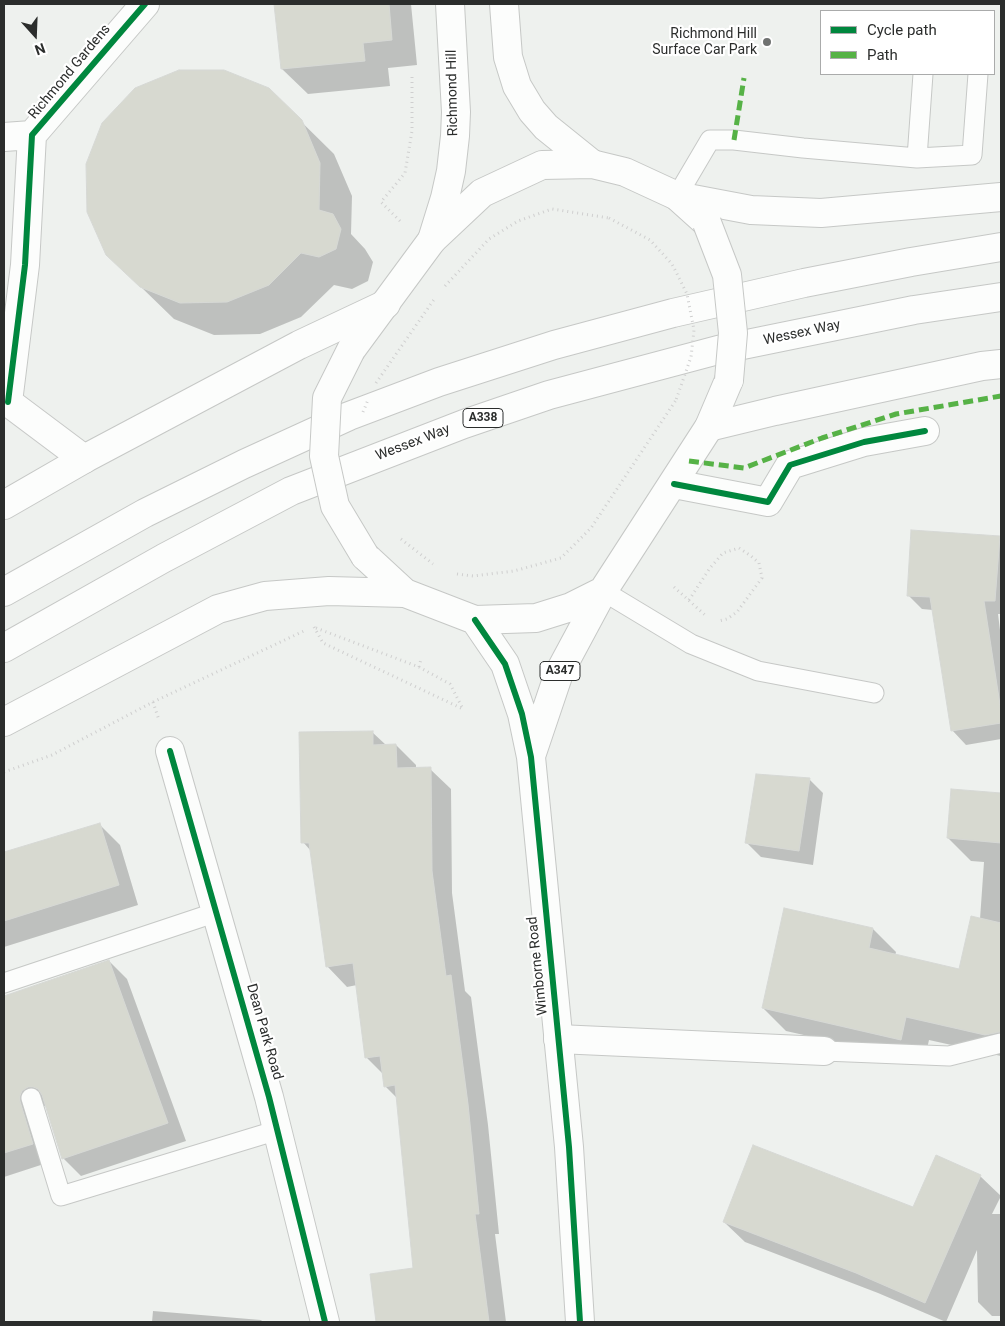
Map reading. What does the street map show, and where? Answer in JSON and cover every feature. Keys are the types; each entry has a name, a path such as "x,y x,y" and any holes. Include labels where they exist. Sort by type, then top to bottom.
{"main road":[{"name":"Richmond Gardens","path":"6,402 25,265 32,135 145,4"},
{"name":"Richmond Hill","path":"432,240 451,171 455,136 456,112 450,4"},
{"path":"504,4 508,57 517,86 532,111 546,127 592,164"},
{"name":"Richmond Gardens","path":"4,137 32,135"},
{"path":"405,593 365,556 335,506 324,456 327,398 351,350 432,240 482,193 542,164 592,164 625,172 677,196 751,210 821,213 1001,197"},
{"name":"Wimborne Road","path":"530,757 559,673 603,590 674,484 709,427 729,380 733,333 727,275 707,223 677,196"},
{"path":"4,592 145,513 244,464 349,416 439,382 554,345 673,313 804,283 1001,246"},
{"name":"Wessex Way","path":"4,648 164,558 291,491 464,424 549,395 718,350 914,310 1001,297"},
{"path":"4,505 84,459 298,345 386,304"},
{"path":"709,427 982,366 1001,364"},
{"path":"6,402 84,459"},
{"path":"674,484 768,502 790,465 864,442 925,431"},
{"path":"4,722 218,609 265,596 329,591 405,593 475,620 536,618 571,607 603,590"},
{"name":"Wimborne Road","path":"475,620 505,664 522,714 530,757 569,1147 580,1322"},
{"name":"Dean Park Road","path":"170,751 278,1130 325,1322"},
{"path":"558,1040 824,1051"}],"lane":[{"path":"917,158 923,75"},
{"path":"677,196 710,140 734,140 917,158 972,155 978,75"},
{"path":"603,590 691,644 758,671 874,693"},
{"path":"4,984 217,912"},
{"path":"824,1051 949,1056 1001,1043"},
{"path":"31,1098 61,1196 278,1130"}],"path":[{"path":"401,221 382,202 405,173 412,131 412,74"},
{"path":"455,274 489,239 518,221 552,209 610,218 650,240 672,264 687,294 694,330 691,357 676,400 591,528 561,558 514,571 473,576 456,574"},
{"path":"372,388 434,298"},
{"path":"362,415 369,397"},
{"path":"396,534 430,562"},
{"path":"689,600 710,568 723,553 739,548 751,556 759,563 762,578 737,612 727,619 716,622 712,619"},
{"path":"674,587 708,616"},
{"path":"4,772 52,755 153,702 314,627 419,667 450,684 463,709 323,643 314,627"},
{"path":"419,667 421,659"}],"building":[{"path":"274,4 389,4 392,40 363,43 365,61 281,69"},
{"path":"179,70 224,70 269,88 302,120 320,163 319,210 333,214 341,229 336,249 319,257 301,253 269,285 227,302 180,303 140,287 106,255 87,212 86,164 102,123 135,88"},
{"path":"911,530 1000,536 995,601 984,601 1001,711 1001,723 951,731 930,597 907,596"},
{"path":"373,731 373,745 396,744 397,768 431,767 432,871 446,976 451,975 468,1104 479,1214 475,1214 489,1322 376,1322 370,1274 413,1268 395,1085 384,1087 380,1056 365,1058 353,963 326,967 309,843 301,843 299,732"},
{"path":"756,774 810,778 799,851 745,843"},
{"path":"951,789 1001,793 1001,843 947,838"},
{"path":"100,823 119,885 4,921 4,852"},
{"path":"784,908 873,928 869,948 959,969 971,916 1001,923 1001,1032 985,1035 906,1017 901,1040 762,1008"},
{"path":"109,960 168,1123 62,1159 42,1095 38,1089 28,1087 22,1091 20,1101 33,1144 4,1153 4,996"},
{"path":"753,1145 913,1207 936,1155 981,1175 925,1303 856,1273 723,1222"}],"marked path":[{"path":"734,140 744,78"},
{"path":"689,461 744,468 822,438 896,414 1001,396"}],"cycle path":[{"path":"8,402 25,265 32,135 145,4"},
{"path":"674,484 768,502 790,465 864,442 925,431"},
{"path":"475,620 505,664 522,714 531,757 569,1147 580,1322"},
{"path":"170,751 269,1097 325,1322"}],"place":[{"name":"Richmond Hill Surface Car Park","path":"767,42"}]}
